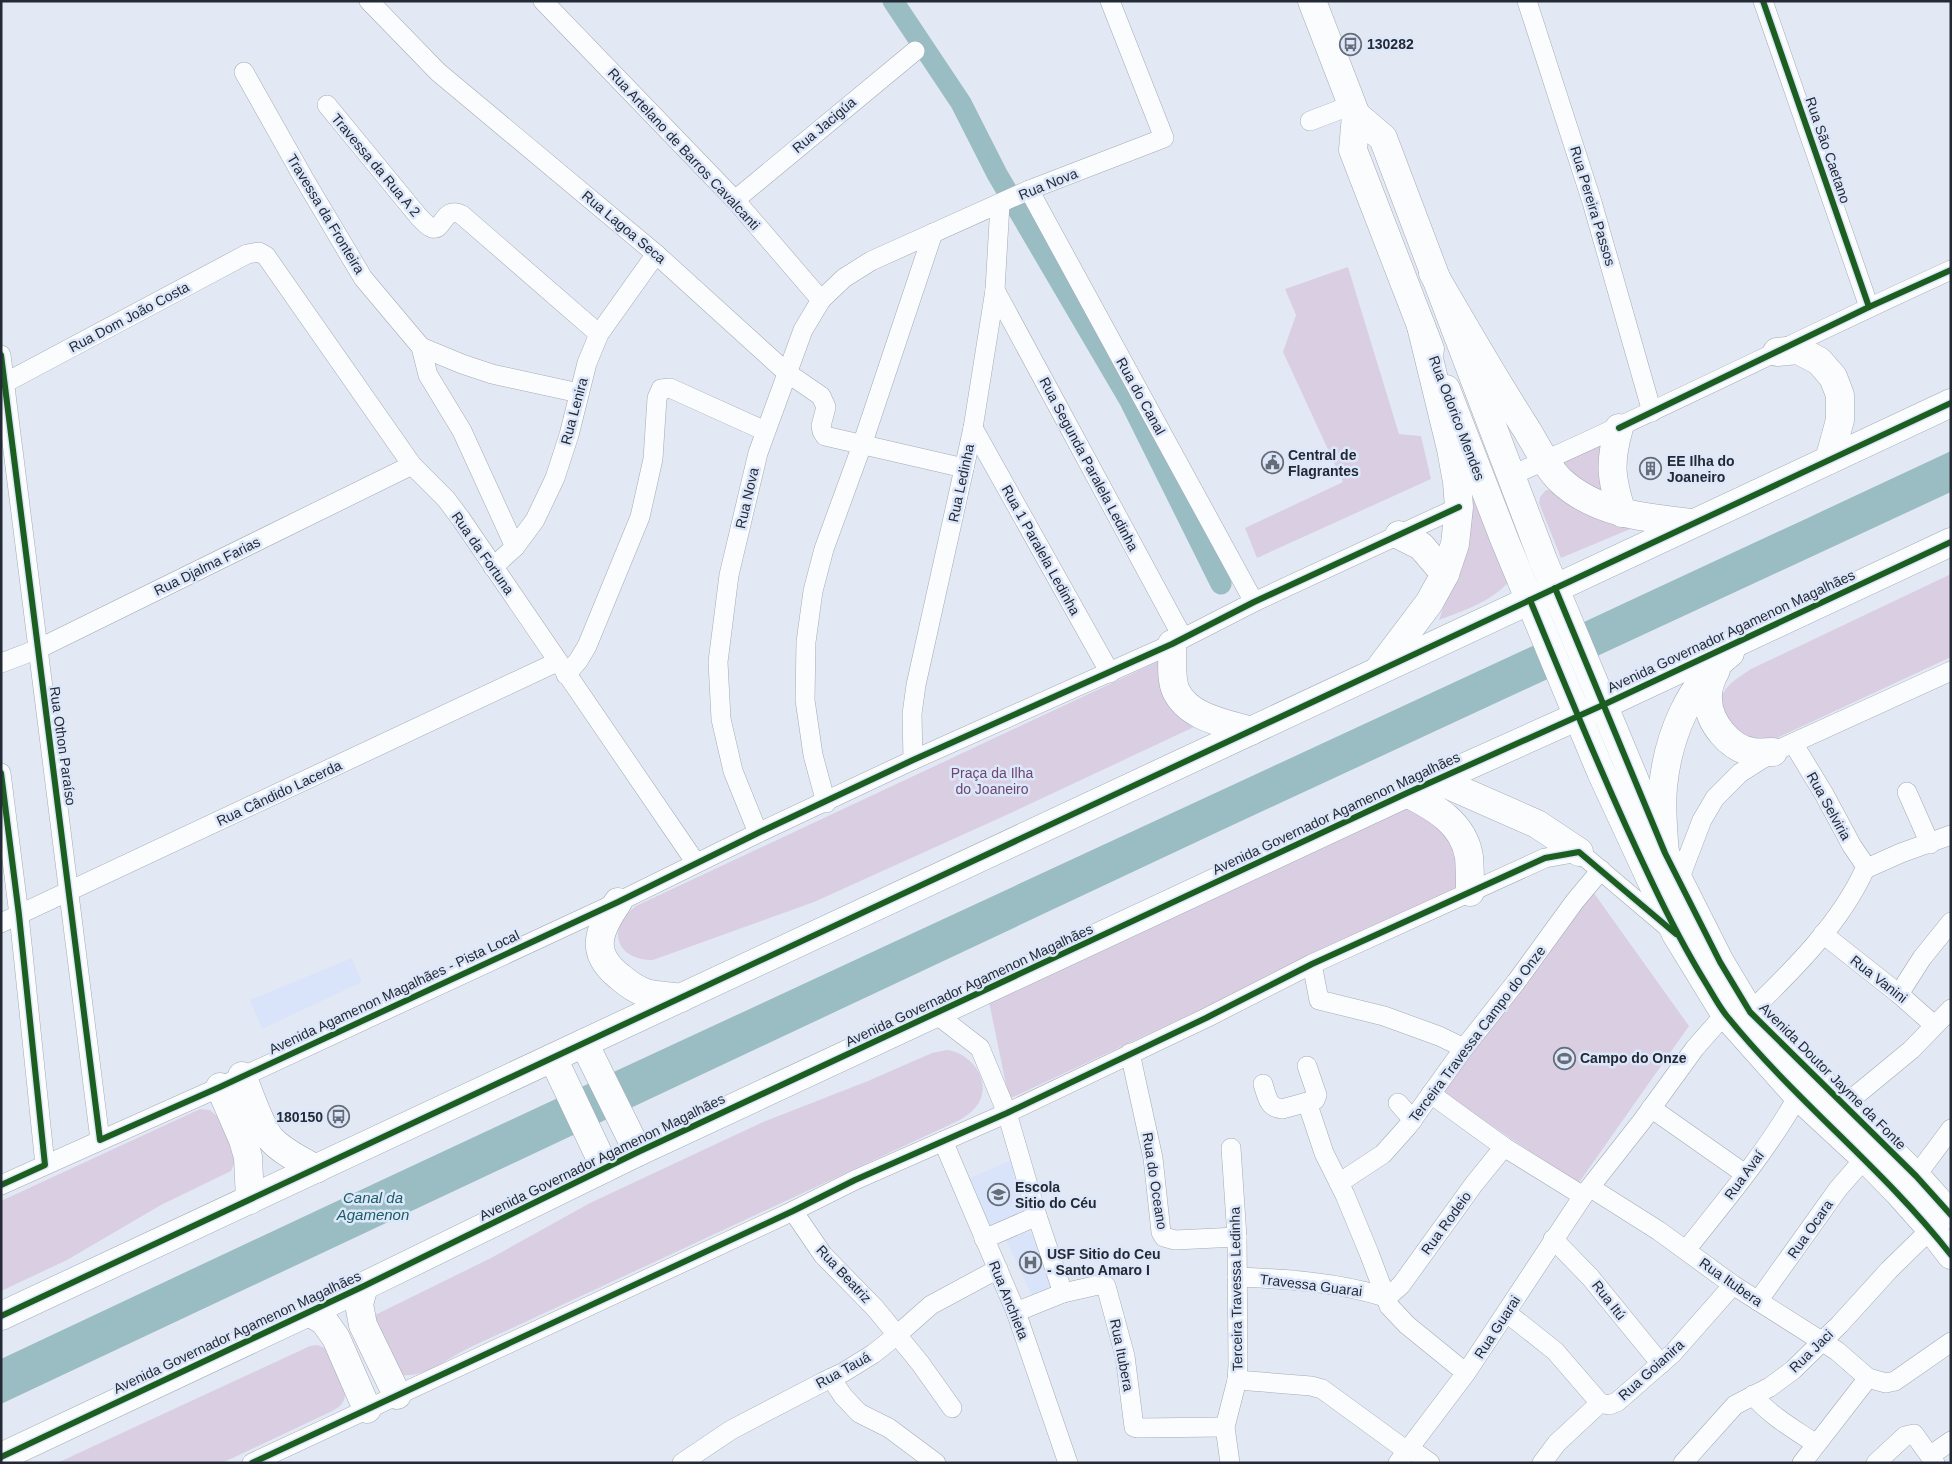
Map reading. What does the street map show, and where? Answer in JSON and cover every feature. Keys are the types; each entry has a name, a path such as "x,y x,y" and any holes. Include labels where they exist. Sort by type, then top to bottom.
{"main road":[{"name":"Rua Odorico Mendes","path":"1312,1 1354,110 1353,150 1421,326 1577,716"},
{"name":"Rua Odorico Mendes","path":"1354,110 1383,138 1510,476 1555,588"},
{"path":"1434,273 1493,378 1560,480 1598,504 1622,513 1642,518 1694,523"},
{"path":"1378,672 1429,603 1445,574 1455,544 1459,507 1457,482 1451,449 1421,326"},
{"path":"1778,352 1798,350 1819,360 1833,377 1840,395 1840,420 1829,460"},
{"path":"1,1316 1951,403"},
{"path":"1619,428 1611,464 1613,486 1622,513"},
{"path":"1399,535 1421,546 1445,574"},
{"name":"Avenida Governador Agamenon Magalhães","path":"1,1457 307,1311 364,1286 638,1152 1406,793 1603,705 1951,542"},
{"name":"Avenida Doutor Jayme da Fonte","path":"1555,588 1665,853 1720,962 1738,1013 1844,1106 1916,1176 1941,1222 1951,1255"},
{"path":"1665,853 1662,788 1668,753 1676,726 1697,688 1723,658 1747,640 1769,627"},
{"path":"1178,641 1173,672 1175,690 1185,703 1198,714 1250,731"},
{"path":"1723,658 1709,687 1708,701 1719,730 1733,744 1752,752 1783,748"},
{"name":"Avenida Doutor Jayme da Fonte","path":"1577,716 1676,934 1738,1013 1798,1096 1865,1158 1941,1222"},
{"path":"1437,780 1537,824 1579,852"},
{"path":"1406,793 1433,807 1455,825 1464,838 1469,856 1470,892"},
{"path":"618,902 604,922 600,947 604,960 621,978 646,993 682,998"},
{"path":"584,1043 638,1152"},
{"path":"553,1058 594,1141 605,1168"},
{"path":"231,1082 270,1139 283,1150 316,1169"},
{"path":"231,1082 248,1156 250,1200"},
{"path":"364,1286 359,1304 363,1325 397,1394"},
{"path":"307,1311 324,1320 336,1338 367,1409"}],"street":[{"name":"Rua Lagoa Seca","path":"369,1 438,72 656,254 786,372 821,396 826,407 821,426 825,436 862,445"},
{"name":"Rua Artelano de Barros Cavalcanti","path":"543,1 735,200 821,300"},
{"name":"Rua Nova","path":"758,833 733,770 723,728 718,662 729,575 758,453 786,372 803,330 821,300 844,278 871,261 1026,192 1164,138 1110,1"},
{"name":"Rua Pereira Passos","path":"1527,1 1592,202 1652,412"},
{"name":"Rua São Caetano","path":"1763,1 1869,307"},
{"name":"Rua Jacigúa","path":"735,200 915,51"},
{"name":"Travessa da Fronteira","path":"244,72 363,278 421,347 428,375 462,432 515,547"},
{"name":"Travessa da Rua A 2","path":"327,105 419,217 430,227 434,228 440,225 448,214 452,212 462,215 599,334"},
{"path":"1310,121 1354,110"},
{"name":"Rua do Canal","path":"1026,192 1254,602"},
{"name":"Rua Ledinha","path":"913,760 912,714 916,685 973,428 995,290 1003,202"},
{"path":"826,803 812,755 805,700 806,642 813,591 824,549 862,445 934,233"},
{"name":"Rua Dom João Costa","path":"3,385 247,254 259,252"},
{"name":"Rua da Fortuna","path":"259,252 266,256 412,465 446,499 696,863"},
{"name":"Rua Lenira","path":"493,567 515,547 534,520 555,478 587,363 599,334 656,254"},
{"path":"1510,476 1619,428 1869,307 1951,270"},
{"name":"Rua Segunda Paralela Ledinha","path":"995,290 1178,641"},
{"name":"Travessa da Fronteira","path":"421,347 492,374 579,393"},
{"name":"Rua Othon Paraíso","path":"1,355 3,385 70,891 100,1140"},
{"path":"562,668 578,661 587,646 640,517 653,458 656,398 661,388 670,388 765,431"},
{"name":"Rua 1 Paralela Ledinha","path":"973,428 1110,672"},
{"path":"862,445 964,468"},
{"name":"Rua Djalma Farias","path":"1,664 38,649 412,465"},
{"path":"696,863 826,803 913,760 1178,641 1254,602 1459,507"},
{"name":"Rua Cândido Lacerda","path":"1,923 562,668"},
{"path":"1679,880 1702,820 1715,798 1740,772 1783,748 1951,671"},
{"name":"Rua Selviria","path":"1783,748 1824,794 1866,869"},
{"path":"1,773 19,914 45,1165"},
{"path":"1907,792 1930,844"},
{"path":"1866,869 1901,853 1951,835"},
{"path":"252,1463 793,1211 855,1180 1007,1113 1312,964 1545,858 1579,852"},
{"name":"Avenida Doutor Jayme da Fonte","path":"1579,852 1676,934"},
{"name":"Avenida Agamenon Magalhães - Pista Local","path":"1,1185 231,1082 618,902 696,863"},
{"name":"Rua Guarai","path":"1405,1454 1466,1373 1507,1313 1553,1239 1695,1048 1738,1013 1823,934 1856,888 1866,869"},
{"name":"Terceira Travessa Campo do Onze","path":"1339,1183 1383,1154 1413,1120 1464,1048 1601,870"},
{"path":"1899,994 1922,958 1951,922"},
{"name":"Rua Vanini","path":"1823,934 1899,994 1934,1025"},
{"path":"1312,964 1319,1000 1384,1016 1439,1036 1464,1048"},
{"path":"1844,1106 1910,1050 1951,1009"},
{"path":"936,1014 980,1048 1007,1113 1037,1216 1063,1294 1016,1312"},
{"name":"Rua do Oceano","path":"1130,1053 1152,1150 1158,1188 1161,1232 1164,1237 1175,1240 1237,1237"},
{"path":"1263,1084 1269,1104 1276,1108 1282,1109 1314,1100 1317,1097 1308,1066"},
{"name":"Rua Itubera","path":"1431,1094 1504,1147 1587,1192 1686,1250 1733,1285 1837,1351 1868,1378"},
{"name":"Rua Avaí","path":"1686,1250 1745,1174 1789,1112 1798,1096"},
{"path":"1307,1102 1324,1153 1370,1253 1385,1297 1394,1313 1466,1373"},
{"path":"1398,1103 1413,1120"},
{"path":"1651,1108 1745,1174"},
{"path":"1916,1176 1951,1129"},
{"name":"Rua Anchieta","path":"943,1141 1016,1312 1068,1463"},
{"name":"Rua Rodeio","path":"1385,1297 1402,1285 1474,1184 1504,1147"},
{"name":"Terceira Travessa Ledinha","path":"1225,1427 1237,1380 1237,1237 1231,1148"},
{"name":"Rua Ocara","path":"1758,1301 1838,1189 1865,1158"},
{"name":"Rua Beatriz","path":"793,1211 823,1255 875,1308 952,1408"},
{"path":"984,1239 1037,1216"},
{"name":"Rua Jaci","path":"1691,1460 1735,1405 1770,1387 1793,1370 1821,1340 1840,1324 1889,1270 1941,1222"},
{"name":"Rua Itú","path":"1553,1239 1590,1277 1660,1364"},
{"name":"Rua Tauá","path":"682,1463 731,1430 844,1372 873,1354 931,1305 998,1269"},
{"name":"Travessa Guarai","path":"1237,1277 1285,1279 1335,1286 1385,1297"},
{"name":"Rua Itubera","path":"1063,1294 1103,1284 1106,1286 1122,1340 1133,1423 1136,1428 1225,1427"},
{"name":"Rua Goianira","path":"1542,1463 1558,1443 1600,1403 1609,1405 1617,1402 1680,1346 1733,1285"},
{"path":"1507,1313 1555,1351 1600,1403"},
{"path":"1802,1463 1868,1378 1886,1383 1895,1381 1951,1342"},
{"path":"831,1378 842,1396 859,1413 889,1428 936,1463"},
{"path":"1237,1380 1312,1386 1322,1389 1405,1454 1430,1463"},
{"path":"1753,1395 1761,1405 1782,1422 1816,1444"},
{"path":"1225,1427 1230,1463"},
{"path":"1876,1463 1905,1436 1914,1434 1933,1459 1951,1441"}],"shaded area":[{"path":"352,958 362,982 262,1029 250,1000"},
{"name":"Escola Sitio do Céu","path":"1014,1159 1019,1171 1013,1174 1029,1210 989,1228 968,1179"},
{"name":"USF Sitio do Ceu - Santo Amaro I","path":"1028,1227 1056,1286 1033,1298 1005,1238"}],"green space":[{"path":"1348,267 1399,434 1421,436 1431,479 1257,558 1245,528 1343,482 1283,352 1296,315 1285,289"},
{"path":"1601,441 1612,500 1556,468 1567,459"},
{"path":"1468,475 1511,579 1488,599 1439,620 1450,588"},
{"path":"1546,490 1563,499 1635,527 1561,558 1539,503 1540,497"},
{"path":"1951,574 1951,657 1775,739 1752,741 1725,722 1721,704 1722,696 1728,686 1751,669"},
{"name":"Praça da Ilha do Joaneiro","path":"1159,661 1194,727 814,902 653,960 640,959 630,955 623,949 618,933 627,915 636,906"},
{"path":"1407,799 1457,838 1459,889 1009,1099 988,997"},
{"name":"Campo do Onze","path":"1591,889 1689,1026 1578,1184 1439,1090"},
{"path":"947,1050 965,1057 973,1064 982,1080 983,1090 981,1099 973,1110 960,1120 484,1341 434,1368 419,1374 402,1375 371,1317 491,1258 590,1203 763,1122 868,1081 932,1053"},
{"path":"200,1109 210,1110 219,1118 234,1150 235,1162 231,1171 161,1205 67,1260 1,1291 1,1201"},
{"path":"318,1345 326,1349 345,1391 341,1405 222,1463 57,1463 310,1346"}],"water":[{"name":"Canal da Agamenon","path":"1951,451 1951,492 1222,830 1,1404 1,1359"}],"waterway":[{"path":"893,1 961,103 997,174 1130,401 1221,584"}],"cycle path":[{"path":"1763,1 1869,307"},
{"path":"1619,428 1869,307 1951,270"},
{"path":"1,355 100,1140 220,1087 618,902 913,760 1172,644 1254,602 1459,507"},
{"path":"1,1316 1951,403"},
{"path":"1,1457 364,1286 638,1152 1407,793 1603,705 1951,542"},
{"path":"1555,588 1665,853 1720,962 1750,1012 1916,1176 1951,1215"},
{"path":"1530,600 1619,811 1657,893 1718,1004 1781,1077 1897,1193 1951,1255"},
{"path":"1,773 19,915 45,1165 1,1185"},
{"path":"252,1463 793,1211 855,1180 1007,1113 1206,1018 1312,964 1545,858 1579,852 1676,934"}],"place":[{"name":"130282","path":"1351,44"},
{"name":"Central de Flagrantes","path":"1272,463"},
{"name":"EE Ilha do Joaneiro","path":"1651,469"},
{"name":"Campo do Onze","path":"1564,1058"},
{"name":"180150","path":"339,1117"},
{"name":"Escola Sitio do Céu","path":"999,1195"},
{"name":"USF Sitio do Ceu - Santo Amaro I","path":"1031,1262"}]}
